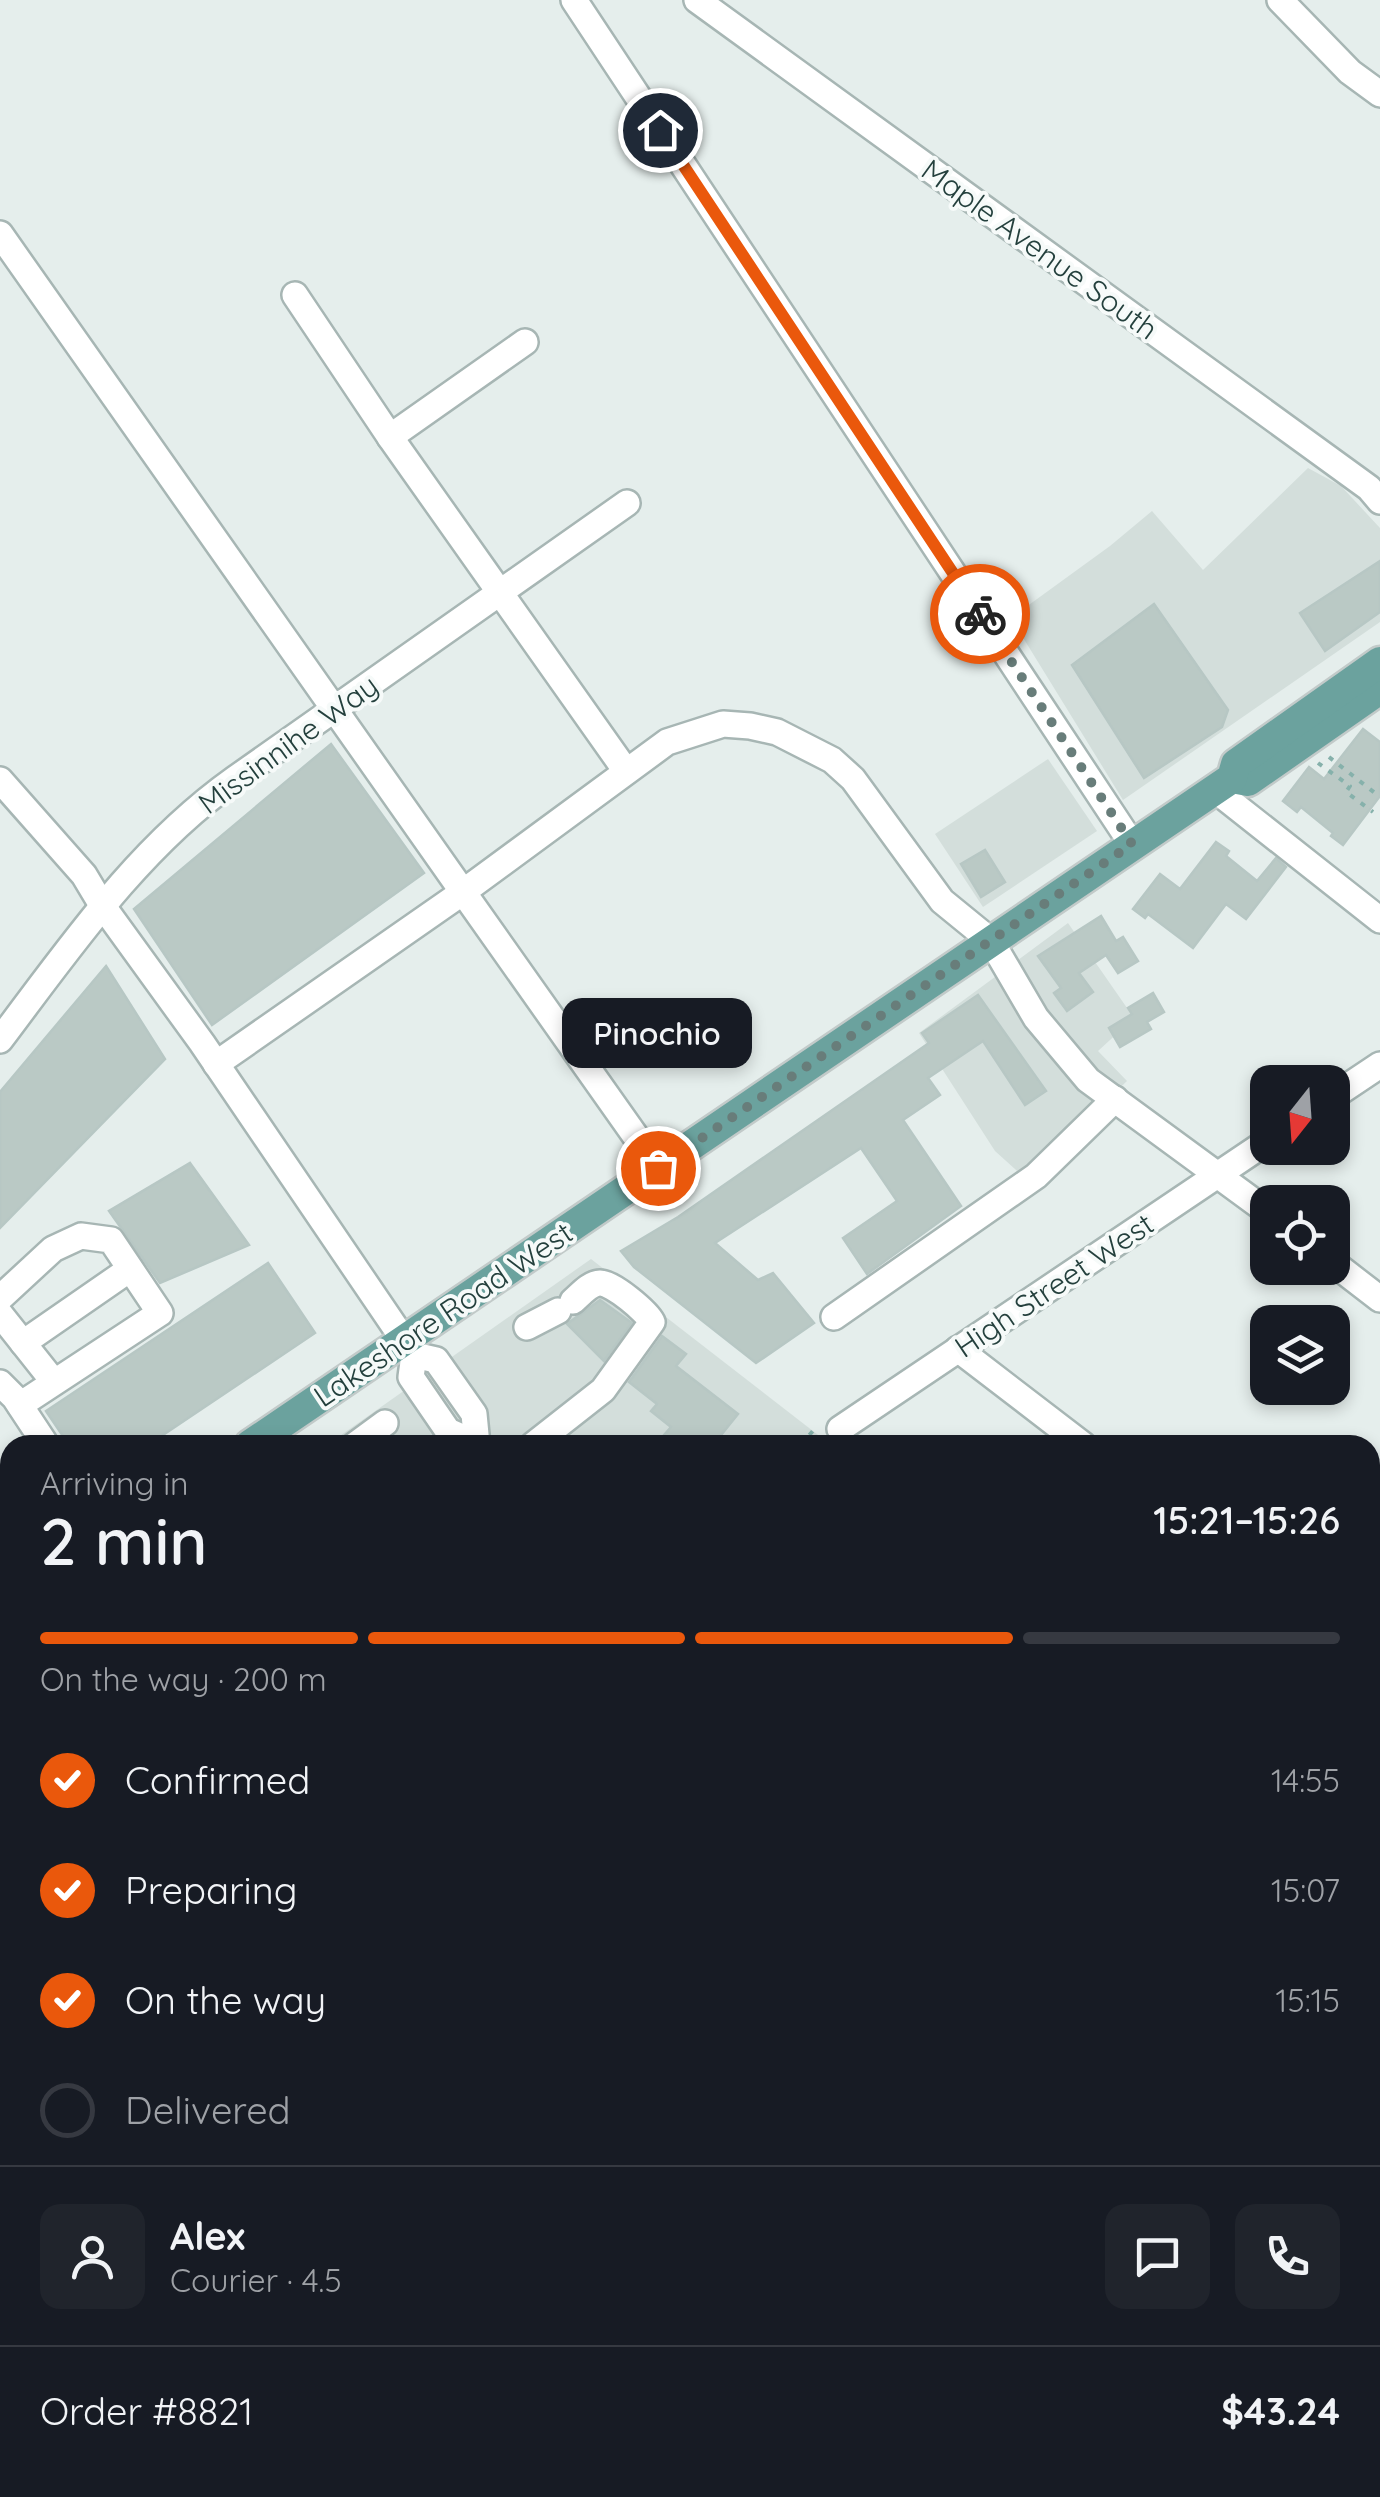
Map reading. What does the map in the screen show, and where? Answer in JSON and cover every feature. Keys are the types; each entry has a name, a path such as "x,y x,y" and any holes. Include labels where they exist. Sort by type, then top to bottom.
{"main road":[{"name":"Lakeshore Road West","path":"266,1435 410,1348 658,1168 1223,784 1236,764 1380,662"},
{"name":"Lakeshore Road West","path":"1223,784 1248,781 1380,689"}],"street":[{"path":"574,0 1132,844"},
{"name":"Maple Avenue South","path":"696,0 1357,480 1380,501"},
{"path":"1280,0 1350,72 1380,94"},
{"path":"0,234 658,1168"},
{"path":"295,295 390,437 626,771"},
{"path":"390,437 525,342"},
{"name":"Missinnihe Way","path":"0,1040 130,872 214,794 627,503"},
{"path":"216,1064 463,892 666,742 723,724 750,726 804,743 853,779 942,901 991,941 1036,1018 1088,1080 1250,1198"},
{"path":"0,780 84,875 216,1064 410,1348 411,1377 448,1432 455,1435"},
{"path":"1223,784 1380,920"},
{"path":"1350,1085 1380,1065"},
{"path":"834,1317 1036,1176 1115,1100"},
{"name":"High Street West","path":"840,1429 1250,1152"},
{"path":"0,1298 54,1249 81,1236 111,1240 160,1313 20,1405"},
{"path":"23,1343 130,1269"},
{"path":"1350,1276 1380,1298"},
{"path":"528,1327 594,1284 605,1284 646,1313 652,1322 603,1390 548,1435"},
{"path":"0,1314 54,1382"},
{"path":"958,1350 1070,1435"},
{"path":"0,1383 40,1435"},
{"path":"369,1435 385,1423"}],"path":[{"path":"1302,744 1380,797"},
{"path":"1302,744 1350,786 1346,792 1372,812"}],"shaded area":[{"path":"1308,468 1341,486 1380,528 1380,622 1123,800 1011,618 1152,511 1203,570"},
{"path":"1048,759 1097,831 983,907 935,834"},
{"path":"1068,923 1134,1018 1098,1051 1127,1081 1025,1178 995,1151 919,1033"},
{"path":"591,1259 818,1435 341,1435"}],"building":[{"path":"1380,561 1380,612 1325,651 1300,613"},
{"path":"1154,604 1228,710 1222,727 1144,778 1072,665"},
{"path":"1363,729 1380,742 1380,796 1343,845 1301,807 1297,812 1283,801 1309,767 1324,779"},
{"path":"331,744 424,873 212,1025 134,909"},
{"path":"1216,842 1229,851 1226,856 1257,881 1276,858 1286,867 1246,919 1226,904 1193,948 1148,914 1145,918 1133,909 1160,874 1180,889"},
{"path":"985,850 1005,882 981,897 961,864"},
{"path":"1101,916 1116,941 1123,937 1138,961 1118,973 1106,955 1079,973 1093,992 1067,1011 1054,993 1061,988 1038,956"},
{"path":"106,966 165,1059 0,1228 0,1092"},
{"path":"1153,993 1164,1012 1147,1022 1151,1029 1120,1047 1109,1028 1132,1014 1128,1008"},
{"path":"978,995 1046,1091 1025,1105 983,1041 928,1078 940,1095 903,1120 961,1206 867,1274 843,1238 897,1201 861,1148 715,1243 758,1280 773,1273 814,1323 756,1363 634,1267 621,1251 678,1217 929,1043 922,1033"},
{"path":"190,1163 249,1245 160,1283 109,1211"},
{"path":"268,1263 315,1333 163,1435 62,1435 46,1411"},
{"path":"600,1300 632,1323 604,1361 567,1324"},
{"path":"662,1336 686,1354 676,1366 738,1414 721,1435 664,1435 671,1427 651,1411 657,1404 629,1382"}],"way so far":[{"path":"658,1168 1132,844 980,614"}],"place":[{"name":"Pinochio","path":"658,1168"}],"route":[{"path":"660,130 980,614"}]}
